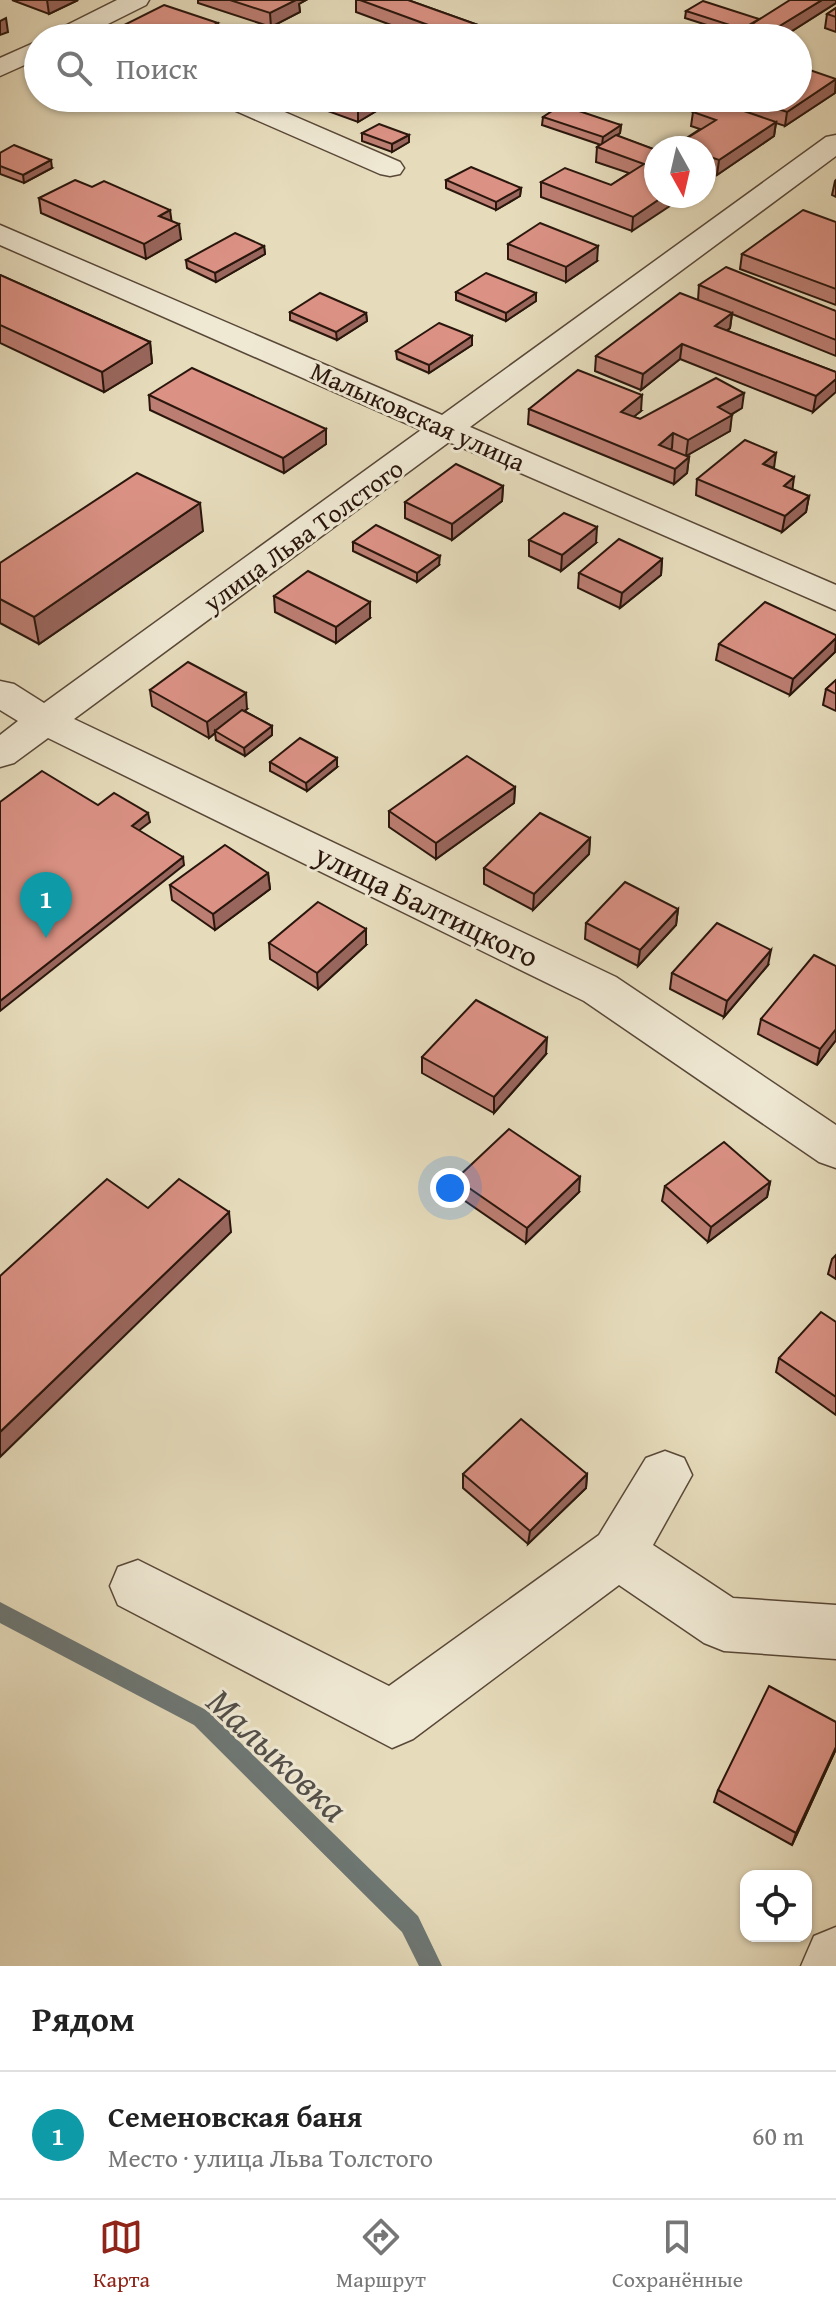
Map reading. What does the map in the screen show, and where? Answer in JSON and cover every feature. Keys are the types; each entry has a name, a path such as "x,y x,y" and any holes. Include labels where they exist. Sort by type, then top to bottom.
{"street":[{"path":"90,24 137,0"},
{"path":"0,68 24,56"},
{"path":"261,112 390,168"},
{"name":"улица Льва Толстого","path":"0,754 836,143"},
{"name":"Малыковская улица","path":"0,234 836,599"},
{"name":"улица Балтицкого","path":"0,693 46,721 600,989 836,1149"},
{"path":"138,1586 392,1719 618,1553 665,1475"},
{"path":"618,1553 724,1624 836,1632"},
{"path":"833,1966 836,1958"}],"building":[{"path":"230,0 296,0 270,13"},
{"path":"360,0 408,0 475,24 425,24"},
{"path":"790,0 822,0 783,24 752,24"},
{"path":"703,1 759,19 750,24 726,24 686,11"},
{"path":"164,5 218,23 216,24 126,24"},
{"path":"836,8 836,17 827,14"},
{"path":"812,71 836,79 812,95"},
{"path":"550,112 582,112 621,125 603,137 543,117"},
{"path":"693,112 747,112 776,122 719,160 716,159 716,136 690,136 716,120"},
{"path":"379,124 409,135 392,144 362,133"},
{"path":"616,135 644,146 644,164 597,147"},
{"path":"14,145 51,160 23,175 0,166 0,153"},
{"path":"644,164 646,208 633,217 541,182 565,168 611,185"},
{"path":"471,167 521,188 496,202 446,180"},
{"path":"75,180 92,187 104,181 170,210 159,216 179,224 144,244 39,198"},
{"path":"803,210 836,222 836,289 742,254"},
{"path":"540,223 598,246 566,267 508,244"},
{"path":"235,233 264,246 215,273 186,260"},
{"path":"726,267 836,311 836,340 699,285"},
{"path":"486,273 536,293 506,313 456,292"},
{"path":"0,275 150,342 102,372 0,325"},
{"path":"320,293 366,313 336,332 290,312"},
{"path":"680,293 732,313 715,326 836,372 836,379 816,396 682,344 643,374 596,356"},
{"path":"439,323 472,336 429,365 396,351"},
{"path":"192,368 326,429 283,458 149,395"},
{"path":"578,370 642,395 621,412 640,419 716,378 744,393 718,407 732,415 688,440 673,433 659,445 689,457 675,469 529,409"},
{"path":"745,440 776,453 763,464 794,477 784,486 809,496 785,516 697,479"},
{"path":"456,464 503,486 452,524 405,502"},
{"path":"137,473 200,503 34,617 0,599 0,563"},
{"path":"564,513 597,527 562,555 529,540"},
{"path":"376,525 440,556 417,573 353,542"},
{"path":"619,539 662,559 622,593 579,573"},
{"path":"308,571 370,602 336,627 274,596"},
{"path":"765,602 836,635 793,679 719,644"},
{"path":"188,662 246,693 207,722 150,690"},
{"path":"836,680 836,694 826,689"},
{"path":"242,710 272,726 244,748 215,731"},
{"path":"300,738 337,758 306,783 270,762"},
{"path":"467,756 515,787 436,843 389,811"},
{"path":"42,771 98,805 114,793 148,813 132,826 183,857 0,1001 0,802"},
{"path":"540,813 590,838 534,894 484,868"},
{"path":"225,845 268,873 213,914 170,885"},
{"path":"625,882 678,909 640,950 586,923"},
{"path":"318,902 366,929 317,973 269,943"},
{"path":"717,923 771,950 727,1001 672,973"},
{"path":"814,955 836,966 836,1029 820,1049 761,1019"},
{"path":"476,1000 547,1038 494,1097 422,1057"},
{"path":"509,1129 580,1177 527,1228 456,1179"},
{"path":"724,1142 770,1182 711,1227 665,1186"},
{"path":"107,1179 148,1208 179,1179 229,1212 0,1432 0,1276"},
{"path":"821,1312 836,1322 836,1397 779,1358"},
{"path":"521,1419 587,1474 530,1531 463,1474"},
{"path":"769,1686 836,1722 836,1747 796,1833 718,1790"}],"waterway":[{"name":"Малыковка","path":"0,1612 201,1718 410,1924 431,1966"}],"place":[{"name":"Семеновская баня","path":"46,938"}]}
